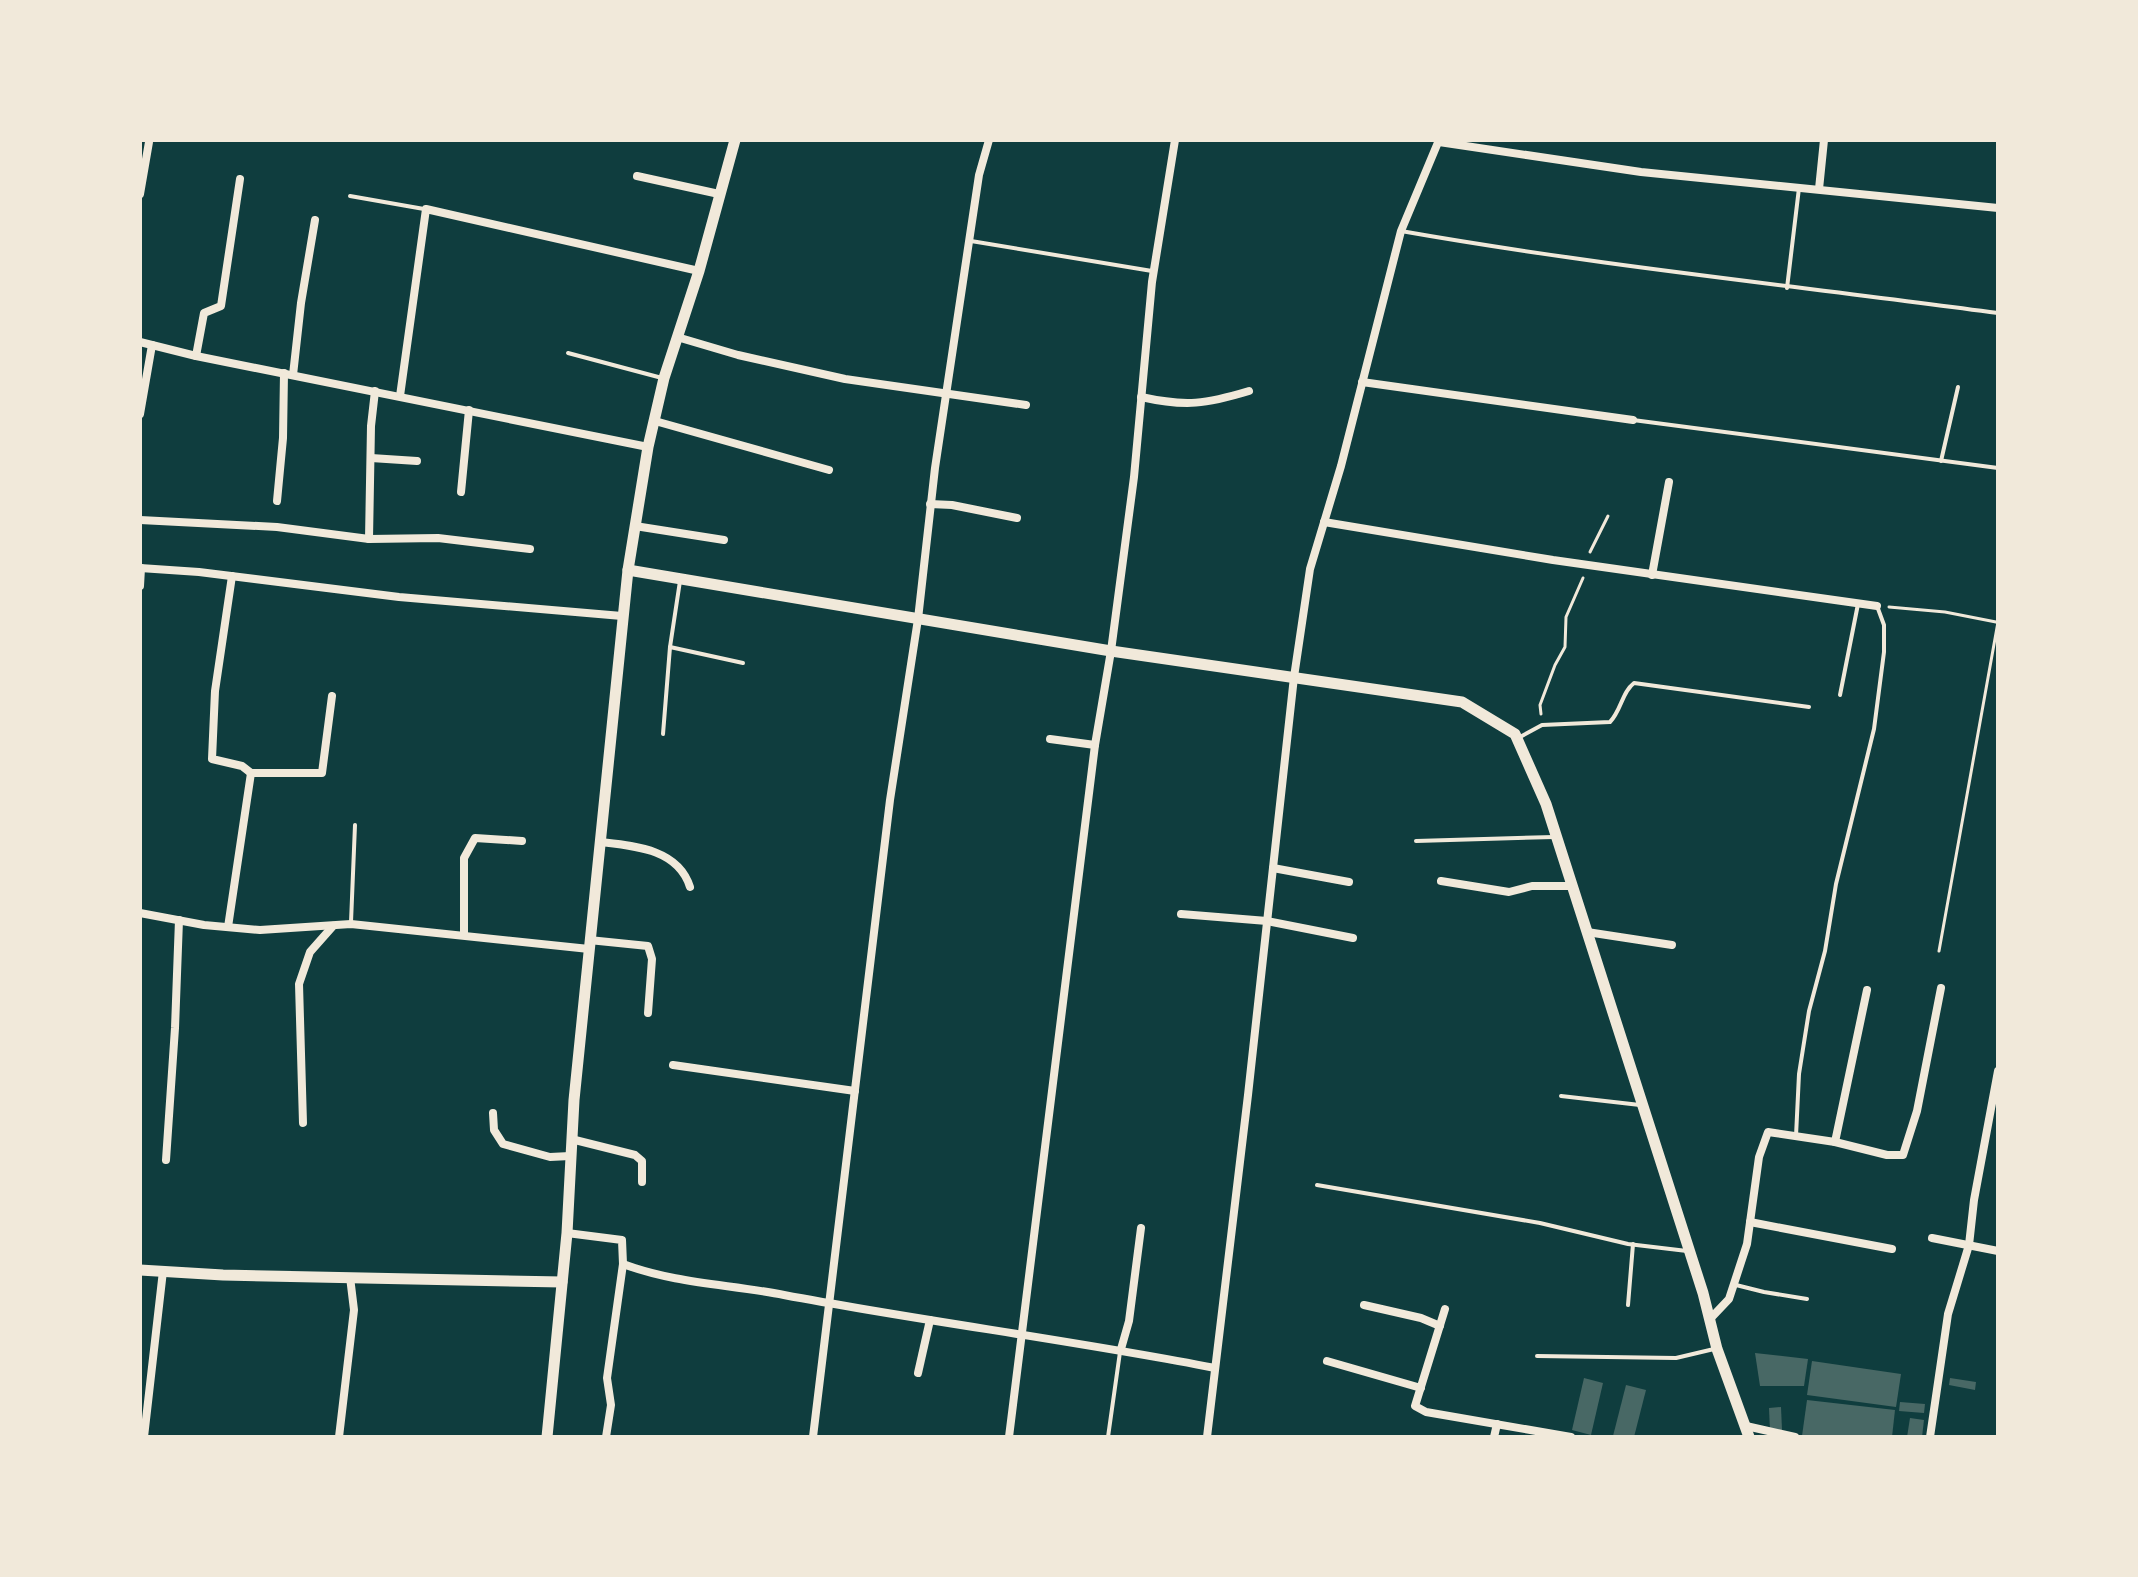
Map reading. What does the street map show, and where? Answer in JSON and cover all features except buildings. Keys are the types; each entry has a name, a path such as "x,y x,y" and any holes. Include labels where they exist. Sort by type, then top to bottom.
{"street":[{"path":"547,1437 567,1233 571,1139 589,944 628,570 648,447 664,378 699,271 735,140"},
{"path":"813,1437 890,800 918,619 930,504 979,175 989,140"},
{"path":"1009,1437 1095,745 1134,477 1154,271 1175,140"},
{"path":"1819,189 1824,140"},
{"path":"1207,1437 1294,677 1310,569 1401,231 1439,141 1641,172 1799,185 1998,208"},
{"path":"140,194 149,142"},
{"path":"637,176 719,194"},
{"path":"196,356 204,313 221,306 240,179"},
{"path":"400,396 426,209 699,271"},
{"path":"277,501 289,374 315,220"},
{"path":"677,337 738,355 845,379 1026,405"},
{"path":"140,342 648,447"},
{"path":"140,414 152,345"},
{"path":"1362,382 1633,420"},
{"path":"369,539 375,391"},
{"path":"1141,397 1198,405 1249,391"},
{"path":"461,492 469,410"},
{"path":"655,421 829,470"},
{"path":"371,458 417,461"},
{"path":"1652,575 1669,482"},
{"path":"930,504 952,505 1017,518"},
{"path":"140,520 277,527 369,539 438,538 530,549"},
{"path":"1324,522 1408,538 1877,606"},
{"path":"635,526 724,540"},
{"path":"140,586 141,568 399,597 622,616"},
{"path":"628,570 1111,651 1462,702 1518,738 1557,837 1717,1349 1747,1432 1795,1437"},
{"path":"232,576 215,691 212,759 242,766 251,773 322,773 332,696"},
{"path":"1050,739 1095,745"},
{"path":"228,927 251,773"},
{"path":"464,934 464,858 475,838 522,841"},
{"path":"600,842 639,846 677,862 690,887"},
{"path":"1273,868 1349,882"},
{"path":"1441,881 1509,892 1532,886 1572,886"},
{"path":"140,913 260,930 351,924 648,946 652,959 648,1013"},
{"path":"1181,914 1267,921 1353,938"},
{"path":"166,1160 179,920"},
{"path":"303,1123 299,984 310,952 334,925"},
{"path":"1587,932 1672,945"},
{"path":"1710,1319 1729,1299 1747,1244 1759,1157 1768,1132 1835,1142 1887,1155 1903,1155 1917,1111 1941,988"},
{"path":"1835,1142 1867,990"},
{"path":"673,1065 855,1091"},
{"path":"1930,1437 1948,1314 1969,1245 1998,1071"},
{"path":"493,1113 494,1130 503,1144 550,1157 570,1156"},
{"path":"571,1139 635,1155 642,1161 642,1182"},
{"path":"1750,1222 1892,1249"},
{"path":"1121,1349 1129,1321 1141,1228"},
{"path":"567,1233 622,1240 623,1264 607,1378 611,1405 606,1437"},
{"path":"1932,1238 1998,1251"},
{"path":"623,1264 687,1283 780,1294 1121,1349 1215,1368"},
{"path":"140,1270 562,1282"},
{"path":"144,1437 163,1271"},
{"path":"339,1437 354,1310 350,1277"},
{"path":"1364,1305 1421,1318 1440,1326"},
{"path":"1445,1309 1415,1406 1426,1412 1571,1437"},
{"path":"918,1373 930,1320"},
{"path":"1327,1361 1421,1388"},
{"path":"1494,1437 1497,1424"}],"lane":[{"path":"1787,288 1799,185"},
{"path":"350,196 426,209"},
{"path":"1401,231 1520,252 1998,313"},
{"path":"969,241 1154,271"},
{"path":"568,353 664,378"},
{"path":"1941,461 1958,387"},
{"path":"1633,420 1998,468"},
{"path":"663,734 670,647 680,579"},
{"path":"1840,695 1858,604"},
{"path":"1796,1136 1799,1074 1809,1011 1874,729 1884,652 1884,625 1877,606"},
{"path":"670,647 743,663"},
{"path":"1518,738 1542,725 1610,722 1616,717 1629,687 1634,683 1809,707"},
{"path":"351,924 355,825"},
{"path":"1416,841 1557,837"},
{"path":"1561,1096 1642,1105"},
{"path":"1317,1185 1689,1252"},
{"path":"1628,1305 1633,1244"},
{"path":"1734,1284 1807,1299"},
{"path":"1108,1437 1121,1349"},
{"path":"1537,1356 1676,1358 1717,1349"}],"path":[{"path":"1542,725 1540,705 1565,647 1566,617 1588,565 1590,552 1608,516"},
{"path":"1877,606 1945,612 1998,622 1939,951"}]}
